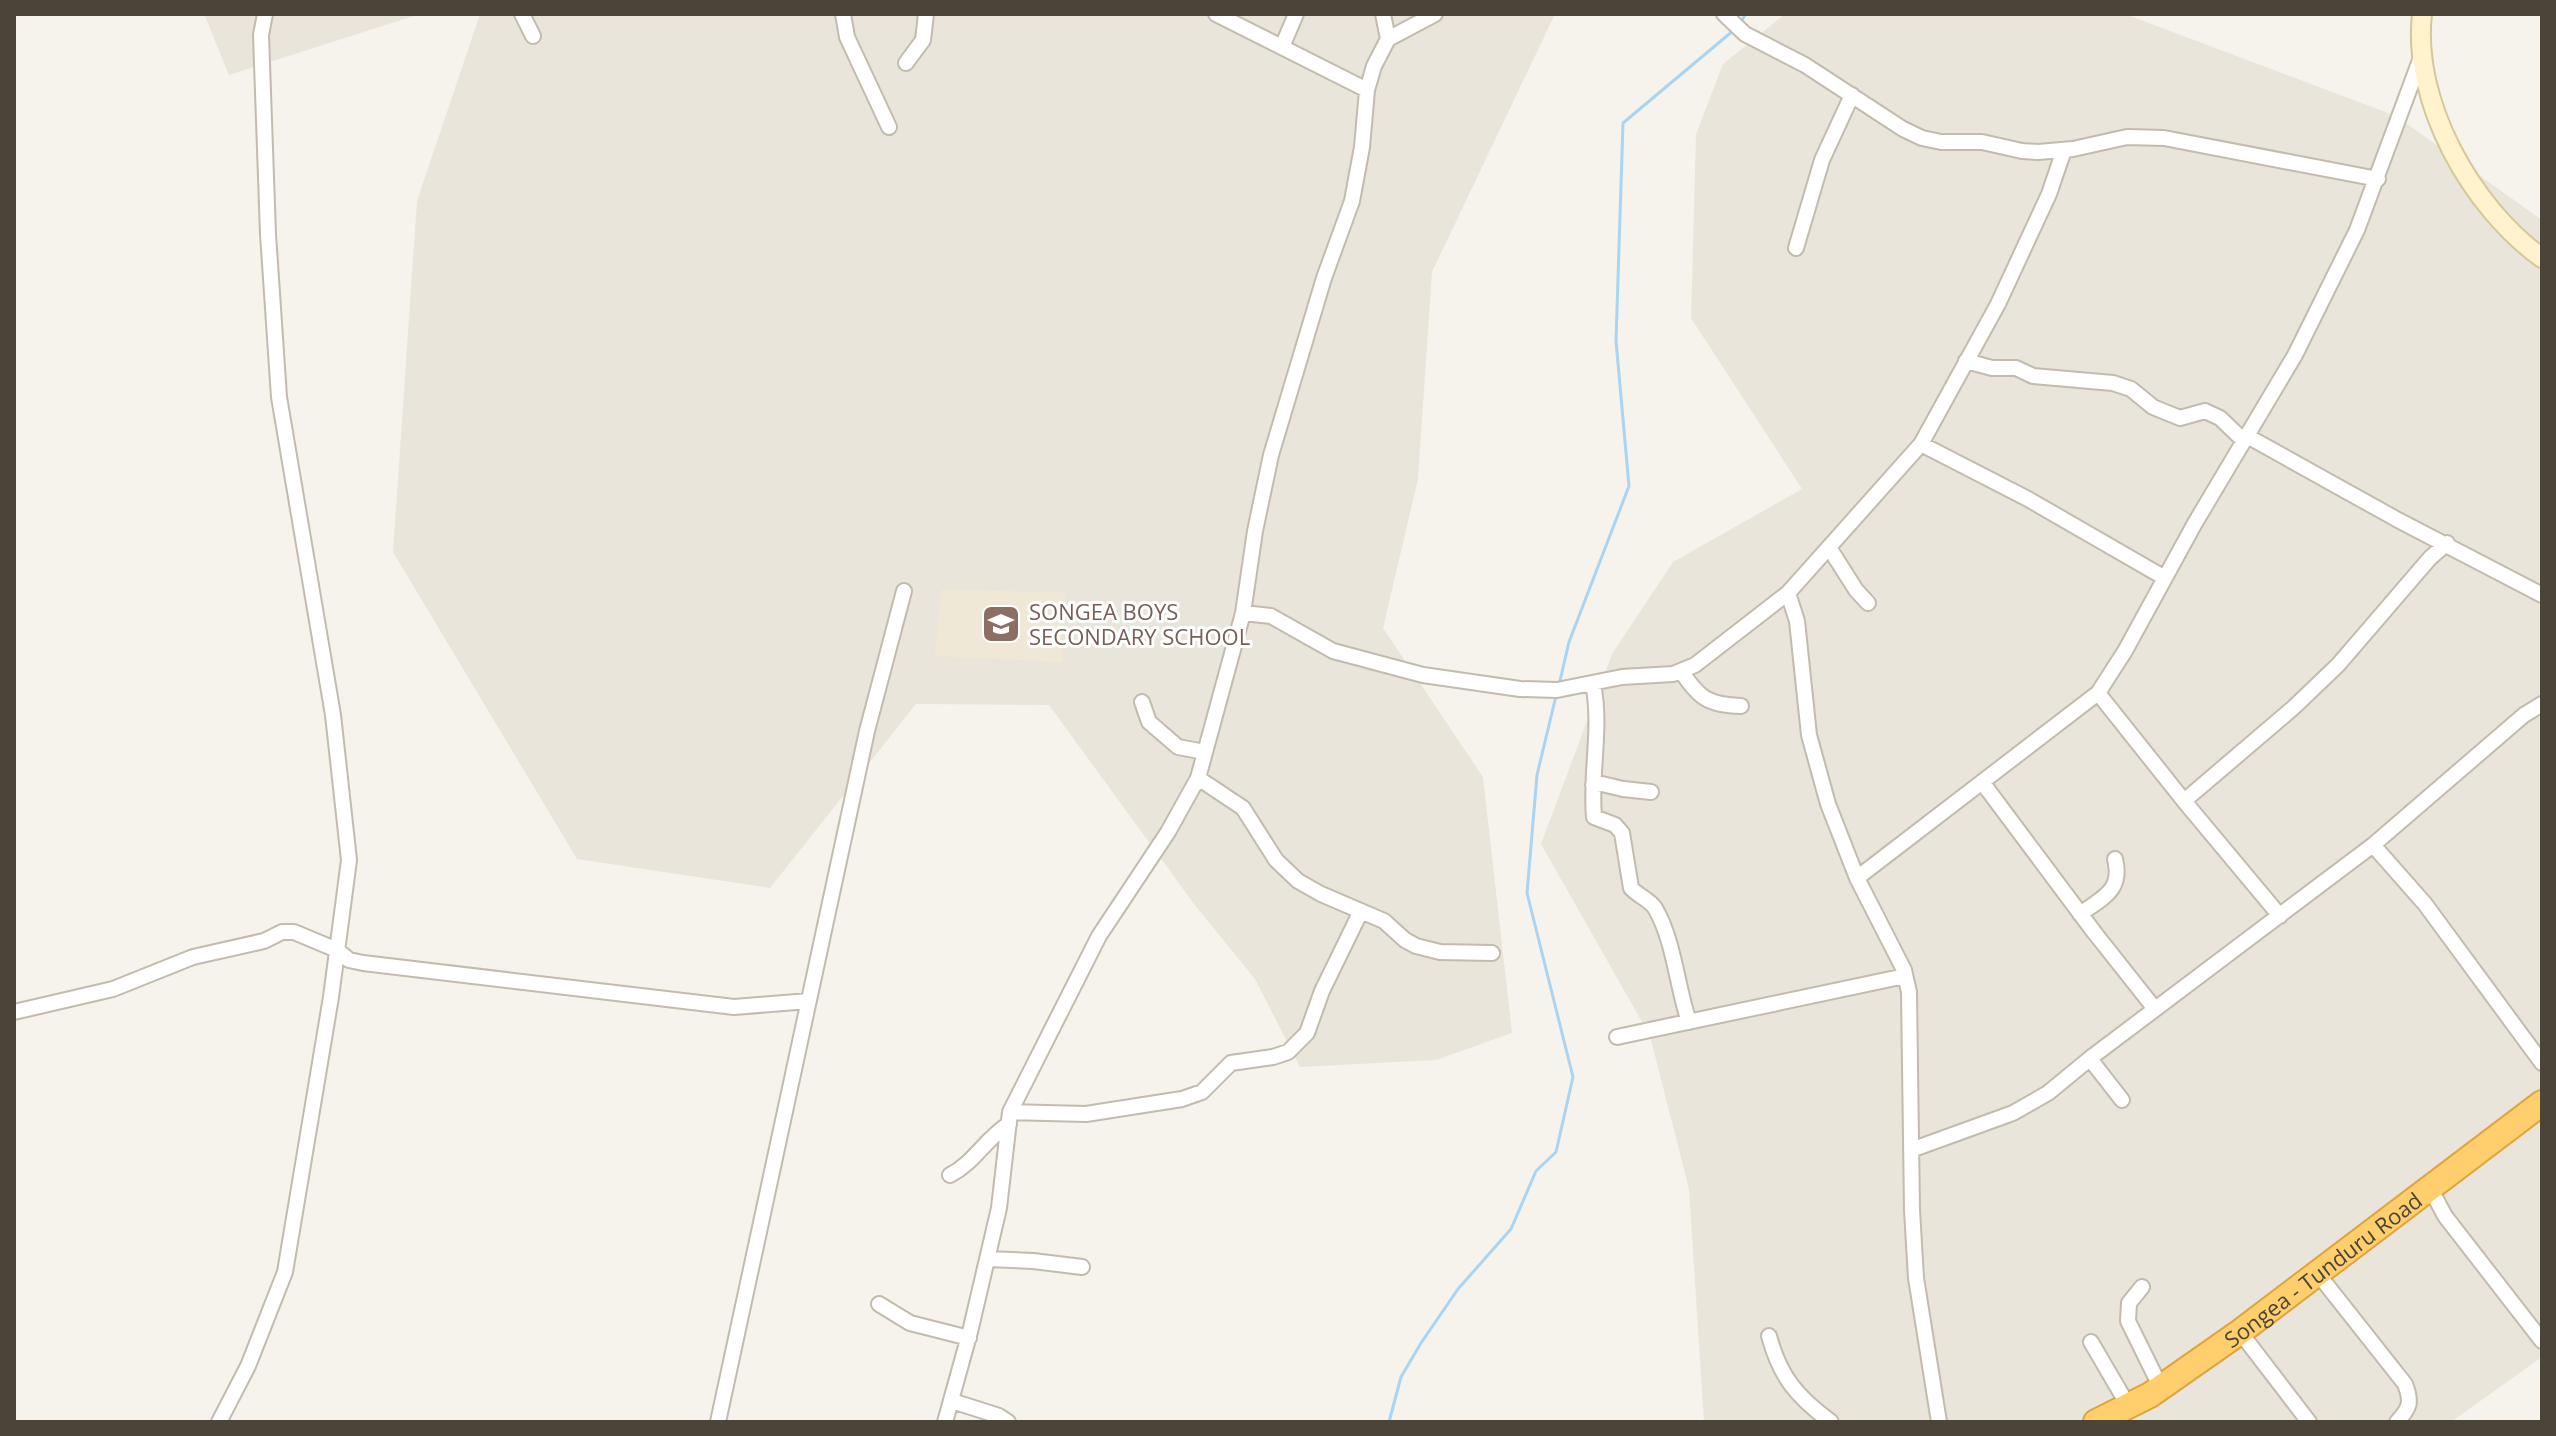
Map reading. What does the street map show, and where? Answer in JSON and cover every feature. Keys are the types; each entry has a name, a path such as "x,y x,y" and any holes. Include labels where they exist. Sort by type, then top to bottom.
{"highway":[{"name":"Songea - Tunduru Road","path":"2096,1422 2161,1388 2240,1332 2542,1103"}],"street":[{"path":"219,1422 248,1366 285,1272 349,860 333,715 279,397 268,234 261,35 265,14"},
{"path":"522,14 533,36"},
{"path":"843,14 847,37 889,127"},
{"path":"906,63 923,40 926,14"},
{"path":"1216,14 1235,18 1282,47 1367,90"},
{"path":"1282,47 1296,14"},
{"path":"1383,14 1388,39"},
{"path":"950,1175 979,1153 1009,1118 1099,936 1168,832 1198,778 1243,613 1255,531 1271,455 1324,278 1352,201 1362,147 1367,90 1374,66 1388,39 1435,14"},
{"path":"2422,14 2422,55 2442,131 2489,210 2542,258"},
{"path":"1727,17 1745,34 1805,65 1903,129 1922,138 1941,142 1982,142 2022,151 2064,150 2127,137 2164,138 2378,179"},
{"path":"1857,878 2098,693 2295,355 2357,230 2422,55"},
{"path":"1796,248 1822,160 1852,95"},
{"path":"1243,613 1271,616 1333,651 1423,675 1520,689 1557,690 1622,677 1681,671 1712,654 1788,593 1921,444 1998,304 2049,194 2064,150"},
{"path":"1966,361 1992,368 2016,368 2033,376 2113,383 2131,389 2153,407 2180,418 2199,412 2212,414 2246,438 2542,595"},
{"path":"1921,444 2028,499 2165,578"},
{"path":"2184,801 2293,708 2338,665 2430,558 2447,543"},
{"path":"1830,549 1868,603"},
{"path":"718,1422 867,731 904,591"},
{"path":"1788,593 1797,621 1809,735 1828,804 1857,878 1905,976 1909,992 1916,1278 1939,1422"},
{"path":"1681,671 1704,698 1724,705 1741,706"},
{"path":"1593,684 1597,704 1594,817 1615,825 1622,833 1631,888 1655,908 1672,953 1679,992 1689,1022"},
{"path":"2098,693 2280,916"},
{"path":"1142,702 1149,722 1178,747 1205,752"},
{"path":"1911,1150 2013,1113 2048,1093 2373,845 2524,715 2542,704"},
{"path":"1198,778 1243,808 1276,860 1298,881 1384,921 1416,946 1440,952 1492,953"},
{"path":"1982,782 2155,1009"},
{"path":"1593,785 1651,792"},
{"path":"2373,845 2425,904 2542,1063"},
{"path":"2080,914 2113,888 2118,870 2115,859"},
{"path":"1009,1118 1086,1114 1182,1099 1202,1092 1231,1063 1288,1052 1307,1033 1322,991 1361,911"},
{"path":"14,1012 113,989 193,957 264,941 282,932 294,932 337,950 349,960 363,963 734,1007 809,1001"},
{"path":"1617,1037 1905,976"},
{"path":"2090,1059 2122,1100"},
{"path":"945,1422 969,1338 999,1208 1009,1118"},
{"path":"979,1153 1003,1169"},
{"path":"2430,1188 2445,1216 2542,1341"},
{"path":"987,1259 1082,1267"},
{"path":"2318,1274 2405,1384 2411,1399 2410,1406 2397,1422"},
{"path":"2142,1287 2129,1303 2128,1321 2161,1388"},
{"path":"879,1304 910,1323 969,1338"},
{"path":"2240,1332 2309,1422"},
{"path":"1769,1336 1784,1377 1810,1407 1831,1422"},
{"path":"2091,1342 2129,1407"},
{"path":"952,1401 999,1416 1008,1422"}],"shaded area":[{"path":"204,14 420,14 229,75"},
{"path":"480,14 1555,14 1432,272 1418,479 1383,628 1483,777 1512,1033 1436,1060 1300,1067 1255,979 1194,904 1049,705 916,704 770,888 577,859 393,552 417,201"},
{"path":"1785,14 2125,14 2396,116 2542,220 2542,1357 2451,1422 1704,1422 1689,1189 1650,1036 1541,844 1612,654 1673,562 1802,489 1691,318 1696,134 1723,64"},
{"name":"SONGEA BOYS SECONDARY SCHOOL","path":"941,590 1065,592 1062,662 935,656"}],"waterway":[{"path":"1739,24 1746,14"},
{"path":"1559,685 1569,642 1629,486 1616,341 1623,123 1734,30"},
{"path":"1389,1422 1401,1377 1421,1343 1458,1289 1511,1229 1536,1171 1556,1152 1573,1077 1527,893 1537,775 1556,696"}],"place":[{"name":"SONGEA BOYS SECONDARY SCHOOL","path":"1001,624"}]}
